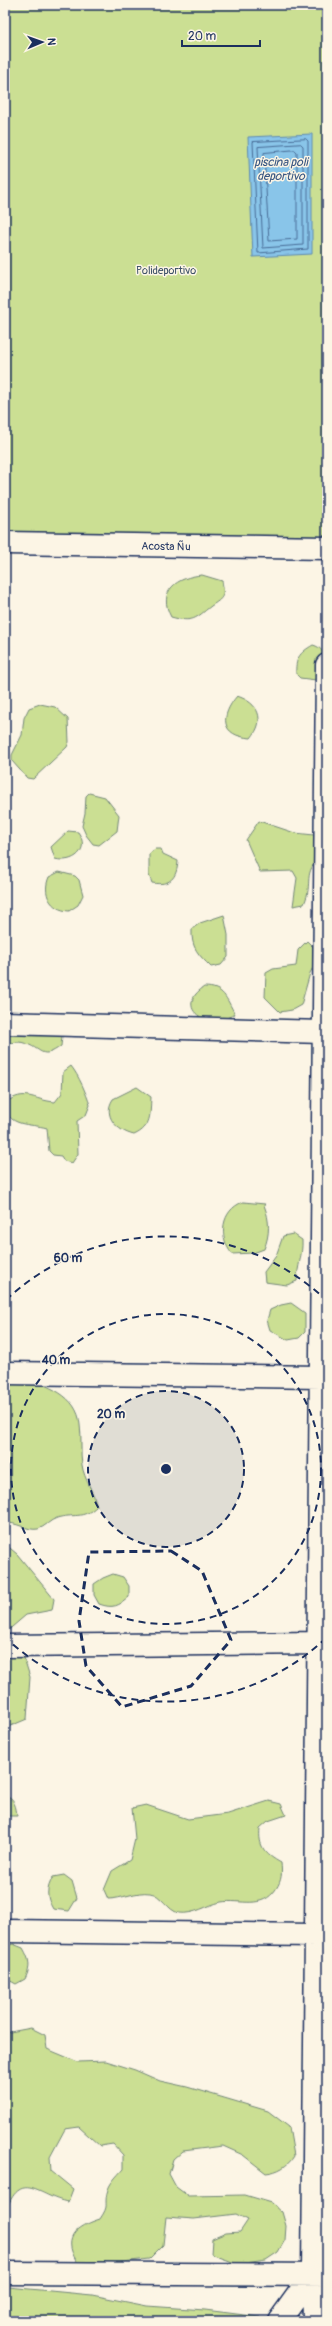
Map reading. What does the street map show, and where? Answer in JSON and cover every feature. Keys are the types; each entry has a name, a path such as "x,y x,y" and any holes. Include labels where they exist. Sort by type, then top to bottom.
{"street":[{"name":"Acosta Ñu","path":"5,543 327,548"},
{"path":"314,2321 320,2275 316,1935 319,1643 324,1561 321,1377 324,1257 323,1032 327,665"},
{"path":"5,1023 323,1032"},
{"path":"5,1373 321,1377"},
{"path":"5,1646 319,1643"},
{"path":"5,1931 316,1935"},
{"path":"5,2273 320,2275"},
{"path":"279,2321 320,2275"}],"highlighted area":[{"path":"171,1551 202,1571 231,1640 191,1686 122,1707 86,1666 79,1621 89,1552"}],"green space":[{"name":"Polideportivo","path":"5,5 327,5 327,543 5,534"},
{"path":"202,575 222,581 223,594 221,599 193,619 184,620 171,617 167,608 166,600 172,587 185,579"},
{"path":"313,645 319,647 324,655 323,665 316,680 300,678 296,674 297,660 304,651"},
{"path":"237,696 251,703 258,713 258,725 251,738 233,733 228,729 226,724 226,718 231,703"},
{"path":"40,704 55,707 68,719 69,742 67,747 33,779 27,778 12,761 12,755 22,735 24,718 29,708"},
{"path":"89,793 105,797 119,815 117,831 99,845 93,844 86,835 82,826 85,813 86,796"},
{"path":"259,821 295,833 314,835 322,855 310,873 307,896 304,904 293,906 297,878 293,871 260,872 246,840"},
{"path":"68,831 78,832 82,845 81,850 74,857 62,860 55,859 51,847"},
{"path":"155,849 161,849 163,854 178,861 176,872 168,882 158,884 152,883 149,875 149,854"},
{"path":"59,872 75,876 79,880 83,895 78,905 69,911 57,908 52,904 47,895 46,889 49,877"},
{"path":"224,915 228,935 228,957 221,965 211,967 202,958 194,946 192,929 200,923"},
{"path":"307,941 314,948 318,958 310,973 301,1005 292,1010 280,1012 265,997 266,973 273,969 296,966 298,950"},
{"path":"204,987 216,989 224,994 235,1014 224,1019 213,1020 204,1018 197,1014 193,1009 192,1002 195,995"},
{"path":"57,1026 62,1036 61,1046 49,1053 42,1052 22,1042 5,1044 5,1029"},
{"path":"71,1066 82,1085 90,1105 86,1115 77,1121 78,1154 72,1163 64,1161 61,1156 53,1155 49,1151 47,1128 14,1121 6,1111 5,1103 18,1096 29,1096 55,1102 62,1093 63,1072"},
{"path":"137,1087 151,1097 149,1119 147,1124 140,1132 134,1135 117,1126 110,1117 109,1111 113,1099"},
{"path":"243,1202 265,1204 268,1222 267,1238 264,1249 253,1253 232,1254 225,1240 224,1225 226,1217 230,1211"},
{"path":"293,1234 302,1240 302,1250 297,1281 287,1285 265,1282 264,1272 276,1256 283,1236"},
{"path":"291,1303 305,1313 305,1332 299,1338 288,1340 270,1330 267,1320 270,1310 281,1305"},
{"path":"5,1358 17,1363 22,1377 50,1388 67,1399 78,1415 83,1470 97,1506 87,1513 57,1518 38,1529 30,1529 5,1523"},
{"path":"5,1544 17,1554 54,1599 52,1610 26,1615 5,1633"},
{"path":"113,1574 123,1577 129,1586 129,1597 116,1606 99,1604 94,1595 94,1584"},
{"path":"5,1657 24,1658 30,1677 27,1719 8,1727 5,1725"},
{"path":"5,1796 13,1801 17,1816 5,1816"},
{"path":"269,1801 281,1804 286,1815 268,1821 260,1828 260,1840 264,1849 281,1863 281,1876 278,1886 264,1899 258,1902 221,1902 190,1913 179,1913 171,1909 158,1896 150,1893 140,1893 108,1899 104,1890 112,1871 130,1860 135,1839 132,1808 146,1805 188,1819 228,1814"},
{"path":"64,1875 72,1881 77,1898 69,1911 53,1909 48,1897 49,1885 53,1877"},
{"path":"13,1944 23,1948 29,1964 25,1979 16,1984 5,1978 5,1947"},
{"path":"31,2028 45,2035 47,2049 78,2062 106,2061 135,2070 160,2081 187,2087 268,2111 289,2127 294,2156 286,2166 279,2170 266,2173 243,2155 223,2146 183,2151 173,2160 169,2174 176,2187 188,2196 245,2195 272,2203 282,2212 286,2226 285,2240 278,2252 266,2260 238,2264 211,2254 212,2239 226,2233 240,2232 248,2220 236,2214 194,2219 166,2217 163,2245 149,2259 121,2262 110,2271 83,2270 76,2261 72,2252 72,2238 81,2228 100,2219 106,2208 106,2198 110,2186 123,2169 123,2155 113,2144 100,2146 79,2127 65,2129 50,2157 51,2171 73,2189 68,2202 31,2188 24,2188 17,2191 11,2199 5,2213 5,2033"},
{"path":"8,2287 92,2295 147,2306 205,2310 260,2317 258,2321 5,2321 5,2289"}],"water":[{"name":"piscina poli deportivo","path":"312,134 312,254 253,257 248,137"}]}
